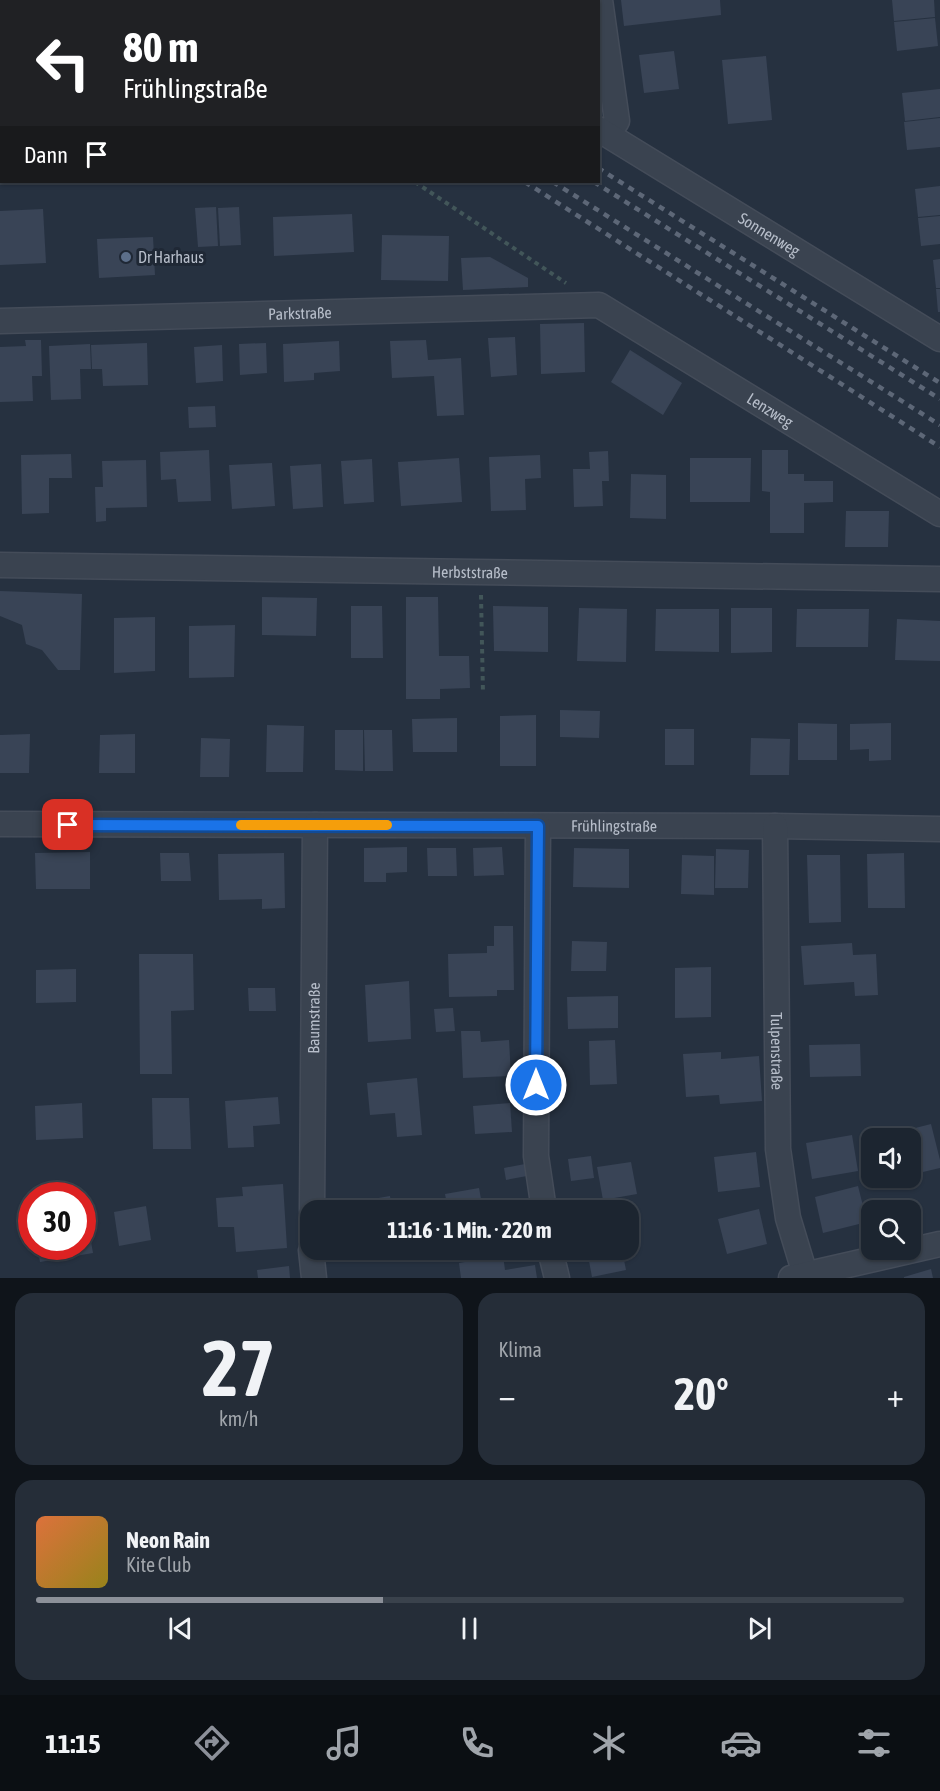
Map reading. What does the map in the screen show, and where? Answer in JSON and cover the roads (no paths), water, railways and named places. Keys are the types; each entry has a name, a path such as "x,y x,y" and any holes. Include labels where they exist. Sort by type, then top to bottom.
{"street":[{"path":"600,0 617,121 603,132"},
{"name":"Sonnenweg","path":"603,132 940,339"},
{"name":"Parkstraße","path":"0,321 599,305"},
{"name":"Lenzweg","path":"599,305 940,514"},
{"name":"Herbststraße","path":"0,565 940,579"},
{"name":"Frühlingstraße","path":"0,825 775,826 940,829"},
{"name":"Baumstraße","path":"312,1200 315,825"},
{"path":"538,826 536,1156 543,1200"},
{"name":"Tulpenstraße","path":"775,826 778,1149 798,1276"},
{"path":"798,1276 940,1244"},
{"path":"312,1260 314,1278"},
{"path":"552,1260 557,1278"}],"railway":[{"path":"600,169 940,383"},
{"path":"527,183 940,447"},
{"path":"555,183 940,425"},
{"path":"596,183 940,399"}],"place":[{"name":"Dr Harhaus","path":"126,257"}]}
